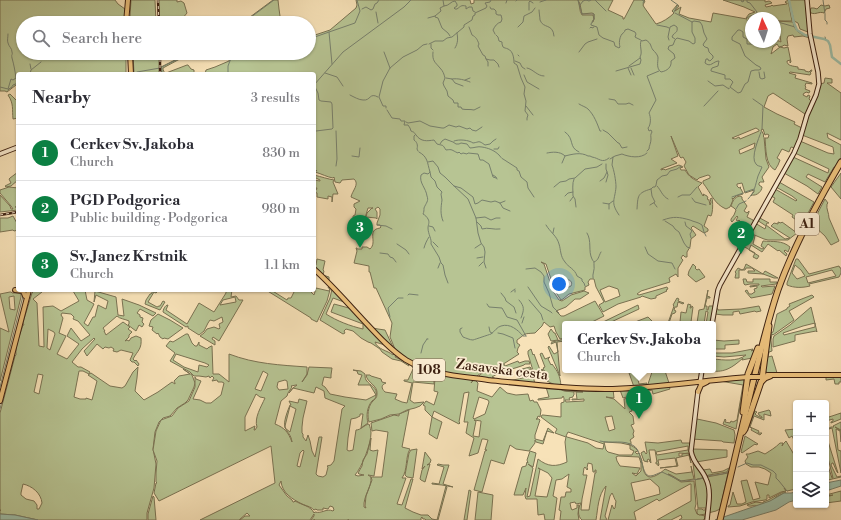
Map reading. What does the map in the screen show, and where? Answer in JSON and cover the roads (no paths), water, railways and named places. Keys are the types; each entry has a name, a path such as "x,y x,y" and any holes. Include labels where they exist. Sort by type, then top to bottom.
{"highway":[{"name":"A1","path":"722,520 768,327 779,289 797,244 818,202 841,162"},
{"name":"A1","path":"768,327 799,245 819,204 841,166"},
{"path":"761,384 768,327"},
{"path":"742,434 740,433 746,384 765,331 768,327"},
{"path":"762,375 766,373 770,375"},
{"path":"742,434 761,384 764,378 770,375"},
{"path":"741,378 745,380 746,384"}],"main road":[{"path":"128,16 129,0"},
{"path":"713,321 720,285 797,147 817,90 819,81 818,72 811,36 807,0"},
{"path":"129,60 130,72"},
{"path":"0,154 16,148"},
{"name":"Zasavska cesta","path":"316,271 388,346 410,362 430,371 461,377 536,386 574,388 620,388 692,382 697,383 700,381"},
{"path":"24,292 25,296"},
{"path":"0,394 27,292"},
{"path":"0,401 27,292"},
{"path":"701,373 694,419 691,453 694,462 706,477 709,488 707,520"},
{"path":"770,375 841,374"},
{"path":"728,378 762,375"},
{"path":"700,381 702,379 708,380 749,377"},
{"path":"698,392 703,384 708,380"}],"waterway":[{"path":"252,16 274,0"},
{"path":"316,37 355,23 360,11 357,0"},
{"path":"362,9 366,7 371,10 373,9 379,0"},
{"path":"316,83 343,52 404,7 411,0"},
{"path":"443,0 444,6 455,1 457,4 454,8 455,9 461,6 466,6 466,9 472,7 473,11 475,12"},
{"path":"429,44 435,41 443,41 452,37 464,27 464,25 472,20 475,13 486,8 487,6 485,3 490,2 491,0"},
{"path":"540,2 546,0"},
{"path":"578,0 582,14 594,14 594,19 591,25 597,27 599,35 614,42 615,46 620,47 619,44 621,36 625,30 628,29 635,32 635,37 642,41 648,41 658,56 658,67 661,72 669,68 671,61 675,58 674,54 668,49 669,46 673,45 677,38 689,41 693,44 695,43 695,38 692,32 692,22 700,22 707,39 703,45 708,48 709,52 713,56 710,61 706,59 705,63 710,65 719,61 718,66 712,68 711,71 725,75 725,79 730,79 733,82 730,87 738,93 741,92 745,84 748,82 751,71 761,69 745,56 740,44 732,40 732,37 738,30 743,32 743,37 745,38"},
{"path":"580,5 583,1 591,0"},
{"path":"595,0 606,11"},
{"path":"642,0 644,1 643,3"},
{"path":"671,0 678,5"},
{"path":"741,0 742,2 744,1 743,0"},
{"path":"747,0 747,2 750,3 757,12"},
{"path":"789,0 797,30 805,35 828,41 832,57 841,64"},
{"path":"823,0 825,20 827,24"},
{"path":"529,10 529,2 530,1 533,3"},
{"path":"444,6 440,8 441,11 435,17 438,18 442,28 450,36"},
{"path":"674,12 677,6"},
{"path":"490,7 496,11 496,14 501,15 502,19 493,30 495,34"},
{"path":"518,27 523,22 524,16 532,12 535,8"},
{"path":"539,10 541,23 552,29 554,36"},
{"path":"376,12 378,23"},
{"path":"675,13 692,22"},
{"path":"428,18 435,16"},
{"path":"781,23 795,27"},
{"path":"657,25 669,28"},
{"path":"669,40 668,37 670,27 674,25 677,27 677,31 672,37 675,39"},
{"path":"469,27 472,35 478,41 478,46 483,55 486,59 494,60 499,67"},
{"path":"590,28 594,27"},
{"path":"329,32 332,64"},
{"path":"455,48 458,41 457,33"},
{"path":"0,87 8,89 11,79 13,80 16,78 12,51 8,44 8,34"},
{"path":"496,35 499,41 502,42 503,47 511,51 514,63 517,65 525,87 525,111 528,115 527,120"},
{"path":"579,52 585,44 597,39"},
{"path":"616,71 640,64 641,41"},
{"path":"386,108 386,106 383,106 379,97 383,81 390,68 403,57 427,44"},
{"path":"431,44 431,48 433,50"},
{"path":"384,52 390,68"},
{"path":"433,52 434,61 442,70 444,75 445,78 443,83 448,96 454,103 458,103 458,107 461,107 462,109 474,110 480,107"},
{"path":"629,66 640,58"},
{"path":"486,59 488,66"},
{"path":"162,67 176,60"},
{"path":"228,72 230,60"},
{"path":"515,61 520,63 525,69"},
{"path":"30,72 41,62"},
{"path":"30,64 31,69"},
{"path":"137,72 160,68"},
{"path":"527,68 539,75 544,76"},
{"path":"628,68 631,75"},
{"path":"631,68 634,75"},
{"path":"647,151 649,149 652,132 651,130 649,131 648,128 650,125 649,113 656,100 647,76 659,71"},
{"path":"759,72 760,78 762,79 765,78 764,72"},
{"path":"325,73 337,77 343,86"},
{"path":"524,75 527,82 539,89"},
{"path":"446,78 452,79 455,83 463,86"},
{"path":"465,80 470,78"},
{"path":"452,79 461,79 470,82"},
{"path":"708,81 715,86 723,85 729,88"},
{"path":"8,90 16,84"},
{"path":"316,89 319,100 331,102 332,104 333,128 316,131"},
{"path":"704,106 718,91"},
{"path":"350,95 363,100 366,100 371,96 378,97"},
{"path":"609,99 615,100 618,104 629,103 633,105"},
{"path":"753,99 763,106 762,129"},
{"path":"579,104 590,111 601,131"},
{"path":"526,106 533,115"},
{"path":"387,110 392,118 405,121 404,125 408,125 411,131 422,140 434,140 437,144 442,145 446,150 459,152 461,154 478,154 480,160 483,160 489,164 493,177 496,178"},
{"path":"406,122 420,121 430,126 442,128 449,125 456,127 459,126 476,131 482,127"},
{"path":"603,130 619,143 622,148 627,147"},
{"path":"336,131 336,166"},
{"path":"565,132 570,137 574,148 579,152"},
{"path":"748,199 753,191 762,167 756,165 754,161 761,132"},
{"path":"415,135 414,140 417,144 418,151"},
{"path":"440,144 445,139 456,144 467,144 470,148 486,148 497,153 502,159 517,168 521,177 527,182 528,188 534,197"},
{"path":"454,141 464,140 473,143 481,142 485,145 490,144 496,139"},
{"path":"494,149 498,149 499,147"},
{"path":"352,156 359,157 360,148"},
{"path":"419,152 426,158 430,172 428,174 424,173 421,175 421,181 428,199 423,214 429,220 428,230 431,244 443,265 448,283"},
{"path":"547,153 554,152 565,156 583,154 602,161 609,158"},
{"path":"610,159 622,154 631,157 638,157 647,153"},
{"path":"562,163 565,156"},
{"path":"613,157 612,165 616,187 614,204 619,215"},
{"path":"428,162 433,161 438,167 440,173 468,199 476,218 478,233 484,247 484,262 486,268"},
{"path":"554,187 560,182 575,178 585,169 597,167 602,164"},
{"path":"606,164 608,175 606,182"},
{"path":"637,209 638,198 643,192 655,187 657,180 662,176 667,175 670,171 681,166"},
{"path":"430,172 431,177 442,192 441,216 443,221"},
{"path":"600,181 604,178 607,172"},
{"path":"493,175 497,179"},
{"path":"574,179 573,196 576,207"},
{"path":"454,186 461,188 473,197 475,204 482,200 491,202 495,201 500,203 503,208 510,211"},
{"path":"657,186 668,199"},
{"path":"678,197 682,195 690,195 697,187"},
{"path":"650,205 655,202 651,189"},
{"path":"745,192 754,189"},
{"path":"565,196 568,193 573,192"},
{"path":"732,197 743,193"},
{"path":"570,201 573,197"},
{"path":"692,198 695,202 706,205"},
{"path":"500,203 505,201"},
{"path":"603,203 609,204 613,201"},
{"path":"736,209 739,204 746,201"},
{"path":"654,203 657,207"},
{"path":"609,204 609,209"},
{"path":"476,218 485,217 491,220 500,218"},
{"path":"663,220 676,217 698,223 702,225 706,236"},
{"path":"665,221 679,232 684,243 690,248"},
{"path":"477,222 482,229 500,229"},
{"path":"685,222 686,226 692,231 690,234 691,238"},
{"path":"377,225 386,226 392,229"},
{"path":"546,225 558,241 563,260 577,276 582,279 585,286"},
{"path":"429,226 433,227 435,231"},
{"path":"553,233 554,228"},
{"path":"587,233 590,253 594,262 593,278"},
{"path":"424,248 429,237"},
{"path":"433,242 438,247"},
{"path":"397,244 409,254"},
{"path":"475,248 481,244"},
{"path":"645,247 648,254 658,261 672,263 675,269"},
{"path":"594,262 598,259 601,252"},
{"path":"380,253 388,254 396,262"},
{"path":"477,258 483,257"},
{"path":"479,266 483,262"},
{"path":"438,268 440,263"},
{"path":"526,269 535,268 541,272 544,276 544,282 553,307 559,313"},
{"path":"528,287 541,306 552,313"},
{"path":"511,292 515,289"},
{"path":"501,293 506,301 514,307 516,313"},
{"path":"27,305 30,294"},
{"path":"408,295 418,295"},
{"path":"0,387 23,296"},
{"path":"390,317 388,308 398,298 403,298"},
{"path":"519,300 523,309 521,318"},
{"path":"529,300 541,314 543,320"},
{"path":"487,304 489,307 502,308 507,317 517,320 526,336"},
{"path":"522,323 524,317"},
{"path":"462,328 460,329 460,332 463,337 472,340 491,334 498,327 504,325 508,325 519,331 523,336 526,336"},
{"path":"489,327 490,332 492,333"},
{"path":"498,333 513,338 515,348"},
{"path":"421,353 423,345 427,339"},
{"path":"0,409 2,401"},
{"path":"600,441 622,442 634,446 639,453 643,468 647,475 653,476 662,472 681,481 705,478"},
{"path":"738,467 747,463 761,465 773,471 776,474 776,478 787,491"},
{"path":"707,476 729,472"}],"railway":[{"path":"158,0 159,16"},
{"path":"160,60 160,72"},
{"path":"0,215 16,212"}],"place":[{"name":"Sv. Janez Krstnik","path":"360,248"},
{"name":"PGD Podgorica","path":"741,254"},
{"name":"Cerkev Sv. Jakoba","path":"639,419"}]}
